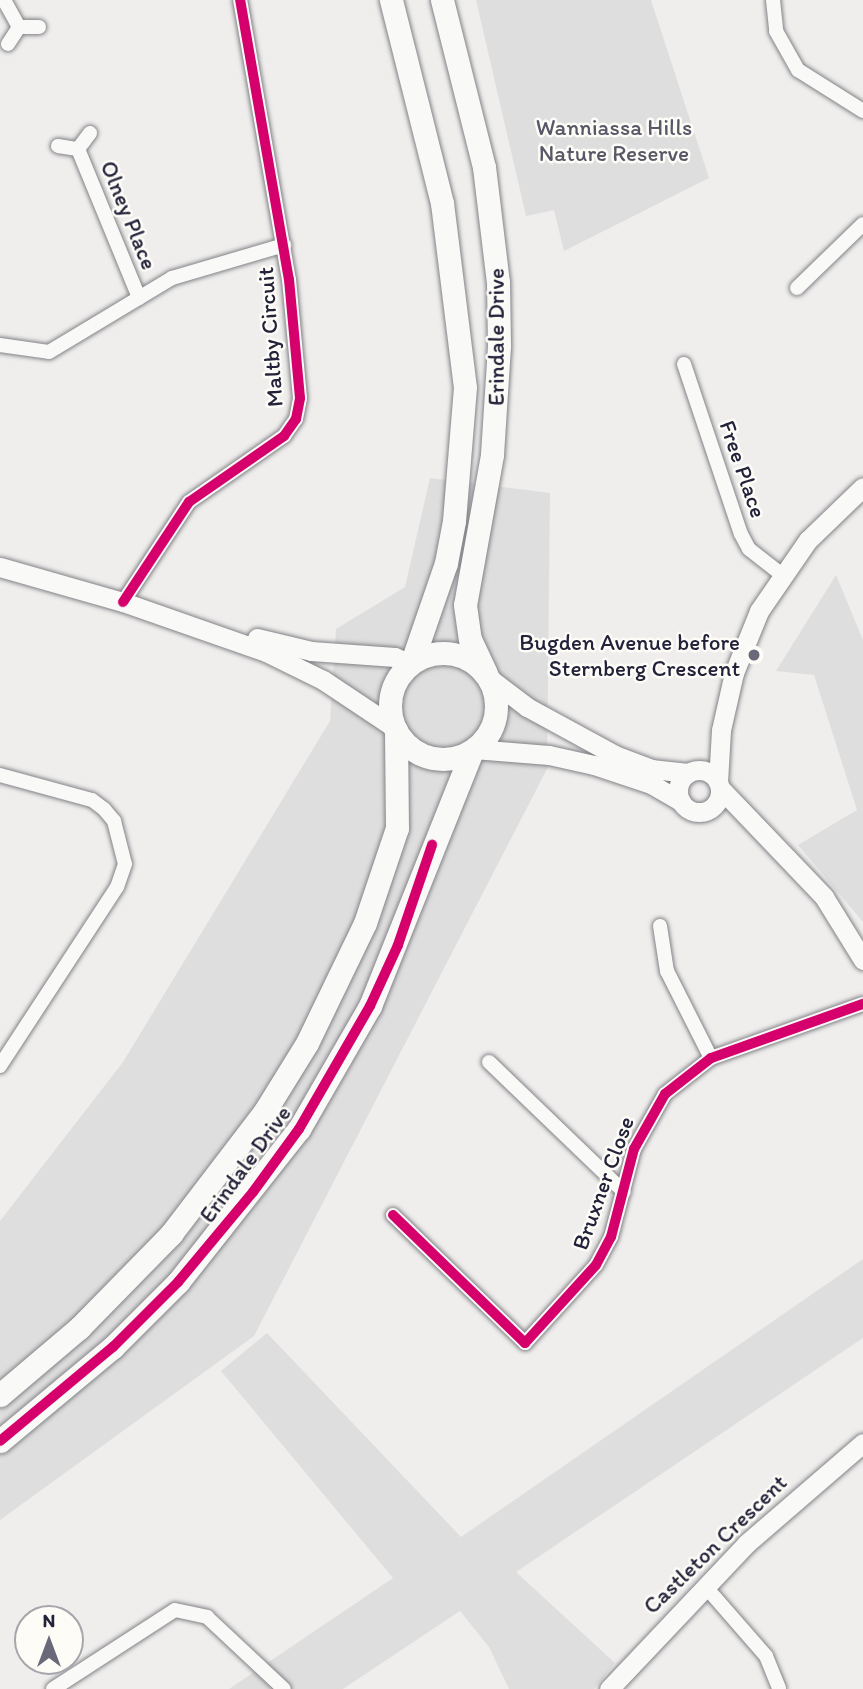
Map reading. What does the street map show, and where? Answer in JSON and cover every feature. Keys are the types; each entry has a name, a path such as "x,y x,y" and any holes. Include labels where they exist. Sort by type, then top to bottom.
{"main road":[{"name":"Erindale Drive","path":"391,0 442,203 465,387 454,520 446,564 411,663"},
{"name":"Erindale Drive","path":"442,0 484,167 499,282 493,442 465,605 470,639 487,676"},
{"path":"451,653 471,660 487,676 496,711 489,733 473,750 444,759 425,755 408,745 396,729 390,709 393,688 411,663 431,654 451,653"},
{"name":"Erindale Drive","path":"0,1395 79,1328 171,1234 265,1111 328,1006 355,946 397,828 396,729"},
{"name":"Erindale Drive","path":"0,1441 103,1356 178,1282 203,1255 299,1129 370,1006 473,750"}],"street":[{"path":"4,0 19,27"},
{"name":"Maltby Circuit","path":"126,597 189,502 224,474 284,436 296,419 300,397 284,245 240,0"},
{"path":"773,0 776,31 798,70 863,111"},
{"path":"19,27 38,27"},
{"path":"8,44 19,27"},
{"name":"Olney Place","path":"78,149 90,133"},
{"name":"Olney Place","path":"58,146 78,149"},
{"name":"Olney Place","path":"78,149 139,298"},
{"path":"797,288 863,224"},
{"name":"Maltby Circuit","path":"0,345 49,352 197,267 284,245"},
{"name":"Free Place","path":"684,364 741,534 749,549 781,574"},
{"path":"680,801 678,789 712,749 721,730 743,644 781,574 808,540 863,487"},
{"path":"0,555 275,643 346,656 395,657 411,663"},
{"path":"0,567 126,597 298,667 396,729"},
{"path":"487,676 527,707 615,755 652,769 705,771 824,897 863,960"},
{"path":"708,811 718,801 721,730"},
{"path":"473,750 549,755 594,765 652,785 693,812 733,814 755,824"},
{"path":"0,775 92,800 114,821 125,863 117,887 0,1066"},
{"path":"660,926 667,971 711,1058"},
{"name":"Bruxner Close","path":"393,1215 525,1343 596,1265 611,1237 647,1119 677,1082 711,1058 863,1004"},
{"path":"489,1062 624,1192"},
{"name":"Castleton Crescent","path":"609,1689 705,1586 791,1503 863,1443"},
{"path":"705,1586 766,1656 779,1689"},
{"path":"53,1689 159,1617 175,1610 191,1610 214,1622 284,1689"}],"shaded area":[{"name":"Wanniassa Hills Nature Reserve","path":"476,0 651,0 709,178 564,251 554,210 526,216"},
{"path":"430,478 550,493 547,769 254,1336 0,1520 0,1221 123,1062 330,721 336,629 405,587"},
{"path":"836,575 863,640 863,922 798,845 857,810 814,675 776,671"},
{"path":"863,1259 863,1338 516,1572 615,1663 594,1689 509,1689 489,1647 460,1611 343,1689 229,1689 393,1578 221,1371 267,1333 461,1537"}],"cycle path":[{"path":"123,602 189,502 284,436 296,419 300,398 289,280 240,0"},
{"path":"0,1441 113,1347 178,1282 253,1192 299,1129 370,1006 398,945 432,845"},
{"path":"393,1215 525,1343 596,1265 611,1237 634,1149 665,1094 711,1058 863,1004"}],"place":[{"name":"Bugden Avenue before Sternberg Crescent","path":"754,655"}]}
